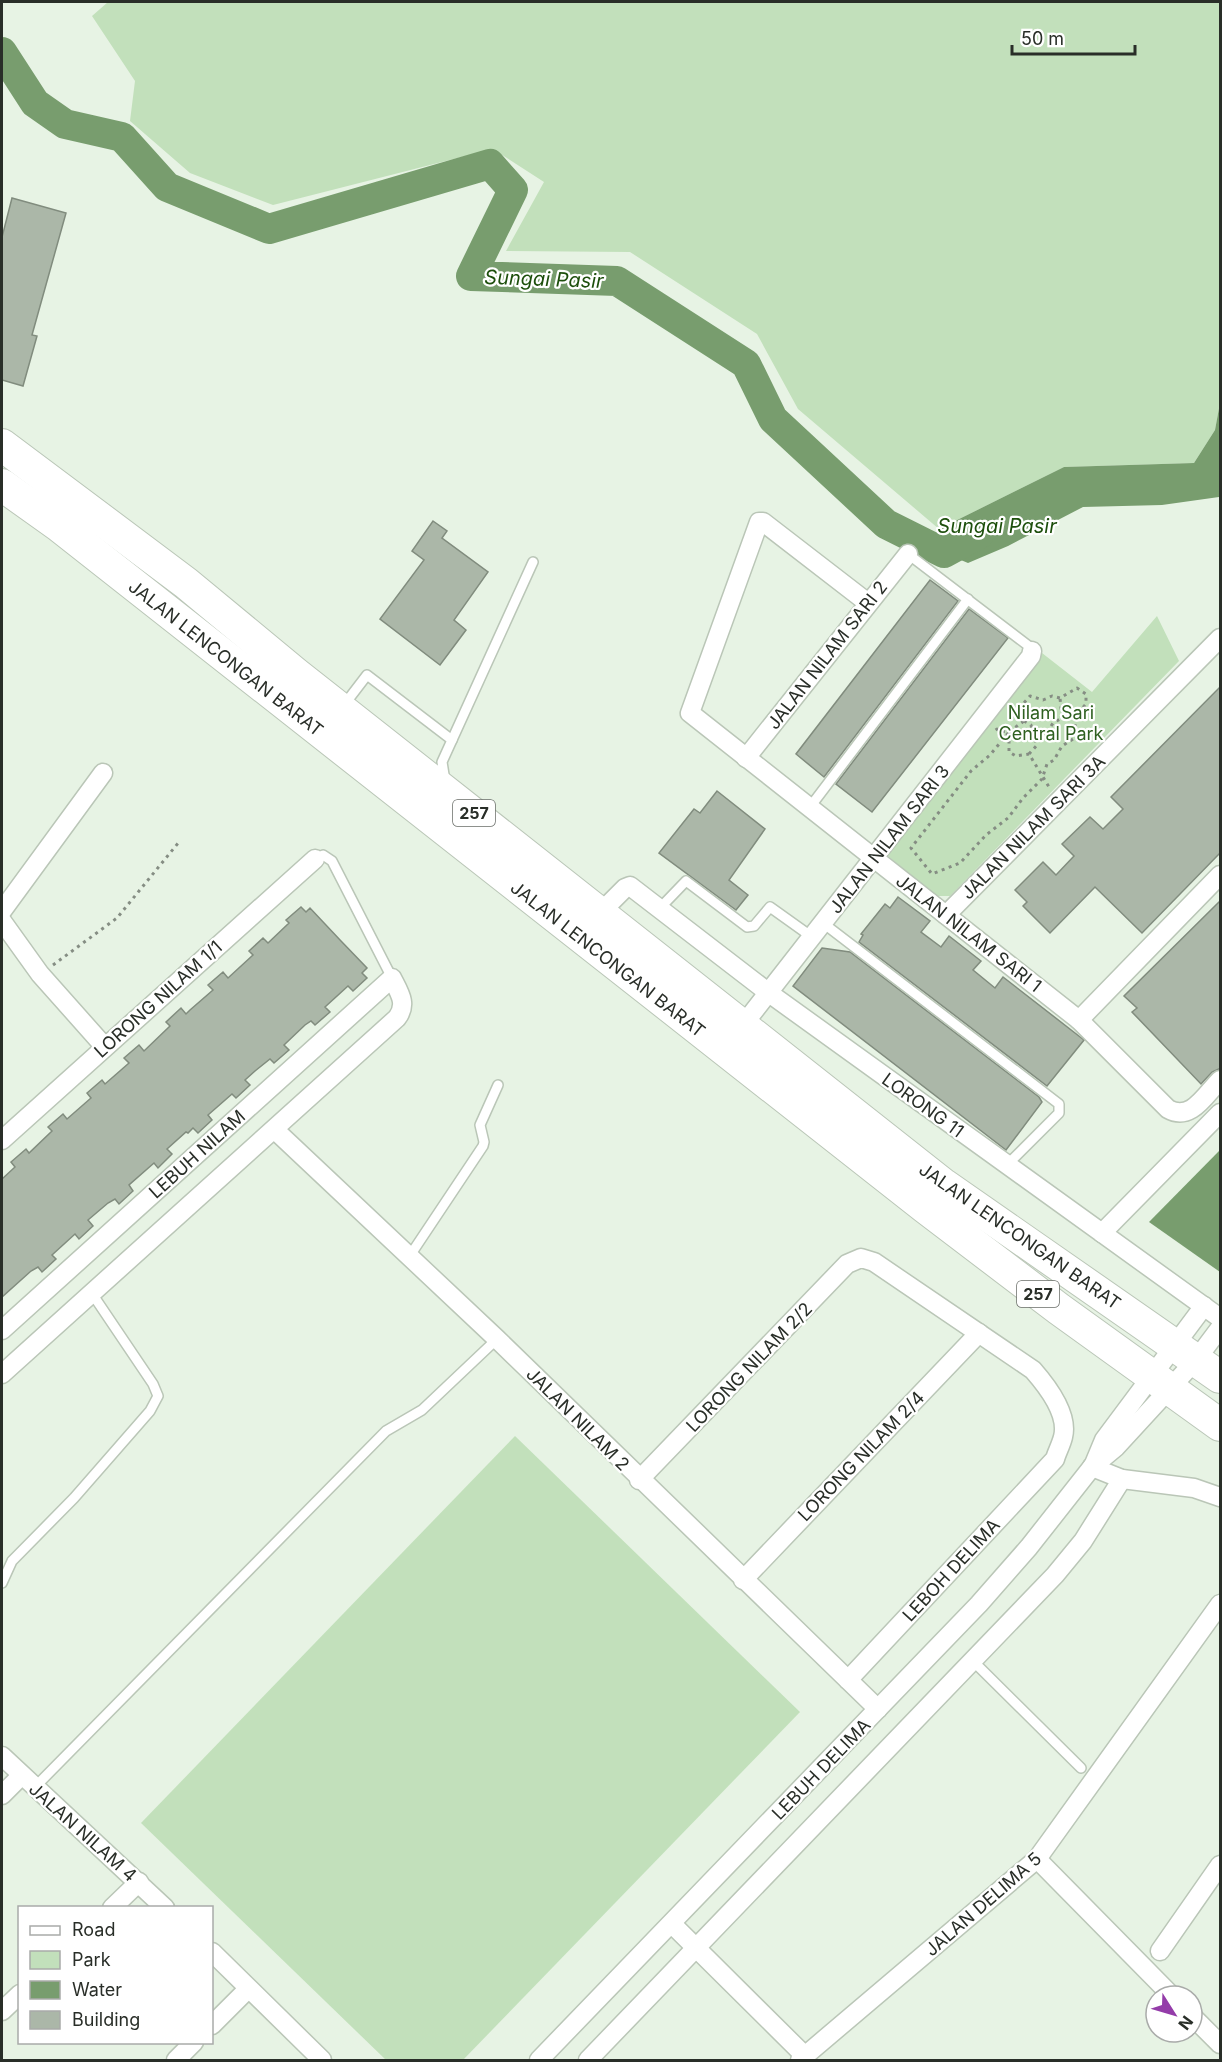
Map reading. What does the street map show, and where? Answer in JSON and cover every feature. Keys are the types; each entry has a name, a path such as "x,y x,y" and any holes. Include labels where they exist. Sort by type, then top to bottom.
{"highway":[{"name":"JALAN LENCONGAN BARAT","path":"2,445 186,584 340,709 601,912 944,1185 1197,1361"},
{"name":"JALAN LENCONGAN BARAT","path":"2,485 58,525 782,1097 1059,1310 1221,1425"}],"street":[{"name":"JALAN NILAM SARI 1","path":"868,603 763,522 758,523 690,713 1078,1020 1168,1109 1178,1115 1187,1113 1221,1080"},
{"name":"JALAN NILAM SARI 2","path":"746,758 908,554"},
{"name":"JALAN NILAM SARI 3A","path":"946,915 1221,638"},
{"name":"JALAN NILAM SARI 3","path":"743,1025 985,715 1032,651"},
{"path":"2,911 103,774"},
{"name":"LORONG NILAM 1/1","path":"2,1140 104,1046 315,859"},
{"path":"1078,1020 1221,875"},
{"name":"LORONG 11","path":"601,912 625,888 630,886 769,993 1221,1318"},
{"path":"2,921 39,974 104,1046"},
{"path":"2,1372 93,1294 398,1018 403,1011 403,1003 392,978"},
{"name":"LEBUH NILAM","path":"2,1330 392,978"},
{"path":"1102,1233 1221,1113"},
{"name":"JALAN NILAM 2","path":"275,1130 497,1339 639,1480 879,1709"},
{"name":"LORONG NILAM 2/2","path":"639,1480 848,1264 861,1258 874,1262 979,1332"},
{"path":"1197,1361 1204,1306"},
{"path":"1161,1382 1197,1361 1221,1328"},
{"name":"LEBOH DELIMA","path":"848,1680 1055,1459 1064,1435 1060,1412 1049,1388 1033,1370 979,1332"},
{"name":"LORONG NILAM 2/4","path":"743,1580 979,1332"},
{"path":"1161,1382 1197,1361"},
{"name":"LEBUH DELIMA","path":"539,2061 994,1588 1092,1467 1116,1448 1161,1382"},
{"path":"1092,1467 1122,1479 1194,1488 1221,1497"},
{"path":"588,2061 1055,1575 1083,1541 1122,1479"},
{"name":"JALAN DELIMA 5","path":"803,2058 1037,1859 1221,1604"},
{"name":"JALAN NILAM 4","path":"2,1756 163,1906"},
{"path":"2,1795 28,1781"},
{"path":"1037,1859 1160,1984"},
{"path":"1160,1951 1221,1865"},
{"path":"114,1906 139,1882"},
{"path":"672,1924 803,2058"},
{"path":"213,1954 322,2061"},
{"path":"213,2024 248,1989"},
{"path":"2,2011 18,1996"},
{"path":"1204,2028 1221,2044"},
{"path":"176,2061 193,2044"}],"lane":[{"path":"908,554 1030,647 1032,651"},
{"path":"447,792 442,762 533,562"},
{"path":"810,807 968,599"},
{"path":"340,709 367,675 452,740"},
{"path":"315,859 323,855 332,861 392,978"},
{"path":"660,908 686,881 747,927 754,926 770,907 818,930 1059,1104 1059,1113 1007,1165"},
{"path":"409,1257 483,1146 480,1125 483,1113 498,1085"},
{"path":"2,1583 12,1561 74,1498 150,1411 158,1396 153,1384 93,1294"},
{"path":"28,1781 386,1431 422,1410 497,1339"},
{"path":"973,1661 1081,1768"}],"path":[{"path":"1077,688 1086,694 1086,704 1077,714 1073,739 1062,746 1054,760 1047,764 1042,779 1023,798 1008,818 986,835 960,863 932,874 911,848 971,771 990,755 1009,732 1024,721 1022,705 1030,696 1043,700 1052,696 1060,698 1077,688"},
{"path":"1033,734 1048,731 1053,723 1062,718 1060,698"},
{"path":"1009,732 1009,752 1016,756 1029,754 1037,745 1031,725 1024,721"},
{"path":"1029,754 1040,770 1042,779"},
{"path":"39,974 117,918 179,842"}],"green space":[{"path":"108,2 1220,2 1220,403 1215,430 1194,463 1064,467 939,529 798,409 757,334 630,252 506,251 544,182 493,149 273,205 190,173 130,121 135,81 92,16"},
{"name":"Nilam Sari Central Park","path":"1157,616 1179,661 950,896 933,896 887,855 1042,653 1092,692"},
{"path":"515,1436 800,1712 463,2060 386,2060 141,1823"}],"water":[{"name":"Sungai Pasir","path":"1220,403 1219,497 1162,505 1083,507 1008,546 968,563 944,553 939,529 1064,467 1194,463 1215,430"},
{"path":"1220,1150 1220,1272 1149,1222"}],"building":[{"path":"12,198 66,213 32,335 37,336 23,386 2,380 2,237"},
{"path":"433,521 447,531 442,538 488,572 454,620 466,630 440,665 380,619 424,560 412,551"},
{"path":"930,580 958,601 824,777 796,754"},
{"path":"969,609 1008,638 872,812 836,784"},
{"path":"1221,686 1221,852 1142,933 1095,887 1050,933 1023,906 1027,902 1015,890 1043,862 1056,875 1074,856 1062,844 1090,817 1103,829 1123,809 1111,797"},
{"path":"717,791 765,829 729,880 748,895 736,910 659,853 694,809 700,813"},
{"path":"898,897 930,921 921,932 941,947 949,936 981,961 973,970 995,988 1003,977 1084,1040 1047,1086 859,942 863,935 861,934 885,904 890,908"},
{"path":"1221,900 1221,1068 1212,1072 1201,1084 1132,1012 1137,1008 1124,996"},
{"path":"301,907 306,912 310,908 367,968 362,973 367,978 353,991 348,986 325,1007 330,1012 315,1025 311,1021 305,1025 284,1045 289,1050 274,1063 270,1059 245,1080 250,1085 236,1098 232,1094 208,1115 212,1120 198,1133 193,1128 167,1149 172,1154 158,1168 154,1163 129,1185 133,1191 119,1204 115,1199 88,1220 93,1226 79,1239 75,1234 52,1255 56,1259 42,1272 38,1267 31,1271 2,1297 2,1179 15,1167 11,1162 26,1149 29,1153 52,1131 48,1127 63,1114 67,1119 91,1098 87,1093 102,1080 105,1084 129,1063 124,1058 139,1045 144,1051 170,1026 166,1022 181,1008 186,1014 213,990 208,985 223,972 228,978 253,955 249,951 263,938 268,943 289,923 286,920"},
{"path":"822,948 850,952 1039,1097 1042,1102 1006,1150 793,986"}],"waterway":[{"name":"Sungai Pasir","path":"2,52 35,103 65,124 122,137 167,187 269,229 490,164 513,190 471,276 617,281 746,364 773,419 886,524 944,553 979,534"}]}
